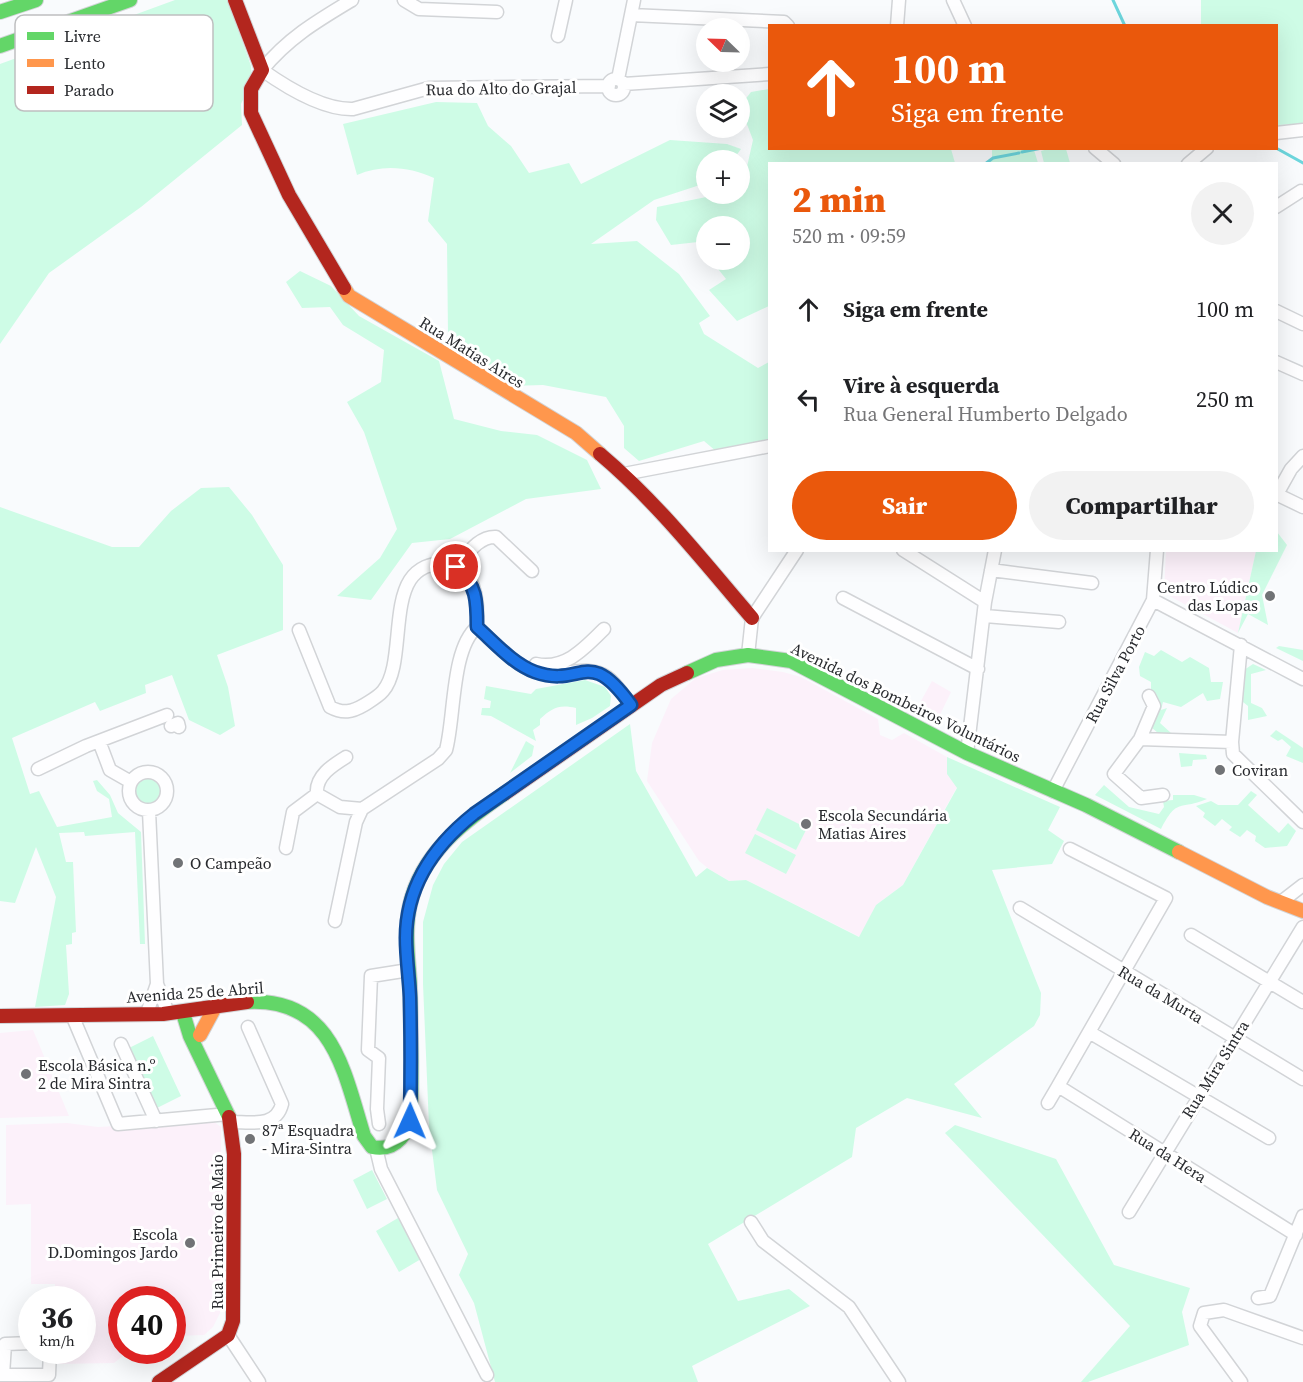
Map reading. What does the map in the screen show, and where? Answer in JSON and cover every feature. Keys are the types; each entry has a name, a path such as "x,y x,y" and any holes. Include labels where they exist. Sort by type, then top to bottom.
{"main road":[{"path":"0,12 36,0"},
{"path":"88,15 130,0"},
{"path":"235,0 262,70"},
{"path":"0,46 15,41"},
{"name":"Rua Matias Aires","path":"262,70 251,89 250,113 289,195 349,296 362,307 451,356 576,434 624,474 668,520 752,618"},
{"name":"Avenida dos Bombeiros Voluntários","path":"376,1148 385,1148 400,1140 410,1121 409,970 406,938 410,907 425,865 437,848 474,814 631,705 686,672 716,660 748,655 791,661 967,753 1116,819 1303,911"},
{"name":"Avenida 25 de Abril","path":"0,1016 190,1012 242,1002 271,1003 308,1017 333,1044 364,1136 368,1143 376,1148"},
{"path":"200,1035 214,1009"},
{"name":"Rua Primeiro de Maio","path":"190,1012 200,1035 199,1053"},
{"name":"Rua Primeiro de Maio","path":"190,1012 190,1036 229,1118 234,1154 233,1322 228,1335"},
{"path":"159,1382 228,1335"}],"street":[{"path":"262,70 280,47 352,0"},
{"path":"404,0 419,9 497,12"},
{"path":"558,36 566,0"},
{"path":"617,83 634,0"},
{"path":"897,24 899,0"},
{"path":"954,0 964,24"},
{"path":"630,15 784,22 786,24"},
{"name":"Rua do Alto do Grajal","path":"262,70 277,81 341,110 353,109 429,88 617,83 768,75"},
{"path":"1278,133 1303,130"},
{"path":"1097,150 1112,162"},
{"path":"1190,162 1205,150"},
{"path":"1278,206 1301,191"},
{"path":"1278,311 1303,324"},
{"path":"1278,363 1303,374"},
{"path":"624,474 768,446"},
{"path":"1303,456 1291,469 1280,496 1303,507"},
{"path":"1278,471 1291,469"},
{"path":"456,567 480,541 496,537 532,571"},
{"path":"748,655 752,618 796,552"},
{"path":"906,552 985,603"},
{"path":"967,753 985,603 995,552"},
{"name":"Rua Silva Porto","path":"1053,791 1153,600 1157,552"},
{"path":"299,630 330,707 338,711 354,711 383,692 390,678 404,596 410,580 422,568 436,562 456,567 473,586 477,602 477,627 470,633 462,648 446,750 438,759 362,809 356,822 335,921"},
{"path":"991,570 1092,583"},
{"path":"843,598 978,669"},
{"path":"1153,600 1303,679"},
{"path":"985,616 1059,622"},
{"path":"477,627 517,661 534,671 546,674 589,670 608,678 631,705"},
{"path":"517,661 547,666 566,661 603,629"},
{"path":"1241,645 1232,742 1233,754 1303,822"},
{"path":"1149,696 1154,706 1140,739 1114,774 1141,798 1163,795"},
{"path":"38,769 99,741 172,723"},
{"path":"1140,739 1232,742"},
{"path":"99,741 110,770 130,782"},
{"path":"317,794 316,786 324,773 346,757"},
{"path":"149,772 156,774 166,784 166,799 156,809 148,811 133,804 128,793 130,782 135,776 149,772"},
{"path":"317,794 340,807 362,809"},
{"path":"286,848 288,825 293,812 317,794"},
{"path":"148,811 157,984 168,1013"},
{"path":"1048,1103 1166,898 1070,849"},
{"path":"1281,902 1303,885"},
{"name":"Rua da Murta","path":"1020,908 1303,1079"},
{"name":"Rua Mira Sintra","path":"1129,1212 1303,927"},
{"path":"1191,936 1303,1002"},
{"path":"379,1124 377,1109 379,1058 368,1050 371,976 409,970"},
{"path":"147,1013 157,984"},
{"path":"72,1015 118,1124 229,1118 271,1120 280,1113 282,1104 248,1027"},
{"path":"1089,1032 1269,1138"},
{"path":"121,1044 156,1121"},
{"name":"Rua da Hera","path":"1058,1086 1296,1235"},
{"name":"Avenida 25 de Abril","path":"376,1148 381,1169 487,1375"},
{"path":"1258,1298 1270,1296 1303,1216"},
{"path":"751,1222 763,1241 849,1307 899,1382"},
{"path":"1241,1382 1200,1326 1204,1313 1224,1310 1303,1338"},
{"path":"228,1335 259,1382"},
{"path":"18,1344 5,1344 2,1375 49,1374 49,1364"}],"shaded area":[{"path":"1166,552 1256,552 1238,633 1164,593"},
{"name":"Escola Secundária Matias Aires","path":"752,668 801,677 878,719 880,735 892,740 904,733 947,757 947,774 957,787 903,885 876,905 860,937 746,880 729,881 709,869 699,861 647,781 652,743 671,699 696,678 723,670"},
{"path":"932,681 951,692 937,721 916,710"},
{"name":"Escola Básica n.º 2 de Mira Sintra","path":"33,1030 69,1116 0,1118 0,1033"},
{"path":"213,1121 221,1127 220,1313 213,1327 204,1335 186,1336 186,1286 108,1286 108,1363 96,1363 96,1286 31,1284 31,1204 6,1205 6,1125 67,1123 98,1127"}],"green space":[{"path":"175,0 228,0 251,66 252,81 241,104 242,125 141,207 49,273 0,344 0,64 15,59 15,111 213,111 213,15 134,15"},
{"path":"1201,0 1303,0 1303,124 1278,125 1278,24 1201,24"},
{"path":"768,89 768,150 951,150 955,162 768,162 768,306 737,321 709,290 726,279 719,270 750,270 750,216 696,216 696,242 671,245 656,220 657,207 696,199 696,204 750,204 750,153 753,140 750,132 750,93"},
{"path":"436,102 477,103 488,126 511,146 529,173 569,163 581,184 670,140 727,144 741,149 696,150 696,186 654,200 591,244 637,241 679,274 710,316 699,323 704,334 758,368 768,363 768,440 717,452 704,441 639,461 624,448 624,426 606,397 543,385 509,386 448,334 447,244 428,221 434,178 415,171 396,168 376,169 357,175 343,124"},
{"path":"992,150 1034,150 1038,162 989,162 992,160"},
{"path":"1066,150 1070,162 1044,162 1041,151"},
{"path":"300,271 331,286 359,316 439,361 454,419 501,431 537,435 587,460 601,489 526,499 450,539 412,543 371,600 337,596 380,558 397,529 364,432 347,402 381,382 384,350 343,325 330,307 302,308 286,282"},
{"path":"229,487 252,515 283,565 283,630 217,655 228,687 235,726 220,735 189,720 172,675 145,685 146,693 100,711 95,702 12,738 30,794 39,791 57,827 112,817 109,799 97,791 93,781 97,780 110,795 118,813 141,832 145,944 140,944 135,832 85,836 84,832 59,833 66,862 73,862 76,932 72,933 72,944 66,945 69,994 65,1005 35,1007 56,897 36,847 15,903 0,901 0,507 112,547 139,547 171,511 201,488"},
{"path":"1278,533 1287,545 1262,595 1268,625 1248,614 1238,633 1256,552 1278,552"},
{"path":"1279,646 1303,650 1303,661 1276,648"},
{"path":"1161,650 1182,662 1190,657 1209,668 1211,682 1223,682 1220,699 1207,701 1203,693 1181,707 1163,702 1161,710 1167,708 1160,723 1171,733 1158,733 1151,727 1157,707 1156,695 1151,690 1151,682 1140,676 1139,667 1145,652 1154,656"},
{"path":"1253,664 1266,670 1251,674 1251,703 1262,708 1267,716 1248,720 1248,706 1243,702 1244,670"},
{"path":"585,680 605,687 611,696 610,706 576,725 576,708 565,706 552,710 540,719 540,725 533,730 536,741 491,716 481,715 482,708 490,708 491,701 484,699 486,686 531,694 536,689"},
{"path":"630,724 636,771 696,877 707,868 729,881 746,880 859,937 876,905 903,885 957,788 947,774 947,757 1060,807 1048,830 1064,841 1052,864 992,870 1041,993 1040,1015 1034,1026 954,1084 982,1118 907,1098 856,1128 852,1157 708,1244 738,1301 789,1289 810,1306 692,1366 698,1382 495,1382 474,1303 459,1275 468,1254 437,1190 429,1126 423,984 423,922 433,885 444,864 462,842"},
{"path":"1276,730 1303,748 1303,763 1286,756 1291,747 1282,739 1278,741 1270,736"},
{"path":"526,741 534,746 532,756 510,773"},
{"path":"1179,753 1206,755 1207,759 1193,760 1192,766 1181,767"},
{"path":"148,778 158,782 162,792 158,802 148,806 138,802 134,792 138,782"},
{"path":"1104,785 1129,807 1159,814 1164,807 1163,801 1173,800 1173,795 1194,795 1207,799 1175,809 1161,829 1095,795"},
{"path":"1251,791 1257,795 1248,805 1279,833 1288,823 1296,831 1287,846 1265,848 1255,841 1256,836 1247,830 1240,837 1229,830 1232,827 1222,819 1215,826 1203,817 1205,813 1196,806 1211,801 1218,805 1238,805"},
{"path":"767,808 807,828 796,850 756,830"},
{"path":"755,834 796,855 786,874 745,853"},
{"path":"153,1036 181,1096 155,1109 127,1049"},
{"path":"955,1125 1056,1159 1114,1265 1190,1288 1182,1312 1189,1345 1088,1382 1081,1382 1130,1326 945,1133"},
{"path":"372,1170 387,1199 367,1209 353,1180"},
{"path":"398,1218 421,1259 399,1272 376,1231"}],"waterway":[{"path":"1113,0 1124,24"},
{"path":"1278,149 1303,163"},
{"path":"1022,152 1032,150"},
{"path":"988,162 993,158 1019,153"}],"traffic: fast":[{"path":"0,12 36,0"},
{"path":"88,15 130,0"},
{"path":"0,46 15,41"},
{"path":"687,673 716,660 748,655 791,661 967,753 1086,805 1179,852"},
{"path":"247,1002 276,1004 299,1012 317,1025 341,1064 364,1136 372,1147 381,1148 400,1139 408,1126 411,1110 407,934 412,897 419,878 442,845 471,818 504,794"},
{"path":"183,1013 190,1036 229,1117"}],"traffic: slow":[{"path":"344,288 349,296 576,433 600,454"},
{"path":"1179,852 1267,897 1303,911"},
{"path":"200,1035 214,1009"}],"traffic: jam":[{"path":"235,0 262,70 251,89 251,113 289,195 344,288"},
{"path":"600,454 660,512 752,618"},
{"path":"504,794 661,685 687,673"},
{"path":"0,1016 163,1014 247,1002"},
{"path":"159,1382 228,1335 233,1321 234,1154 229,1117"}],"place":[{"name":"Centro Lúdico das Lopas","path":"1270,596"},
{"name":"Coviran","path":"1220,770"},
{"name":"Escola Secundária Matias Aires","path":"806,824"},
{"name":"O Campeão","path":"178,863"},
{"name":"Escola Básica n.º 2 de Mira Sintra","path":"26,1074"},
{"name":"87ª Esquadra - Mira-Sintra","path":"250,1139"},
{"name":"Escola D.Domingos Jardo","path":"190,1243"}],"route":[{"path":"410,1121 411,1052 406,938 410,907 425,865 452,831 631,705 608,678 598,673 589,670 558,675 546,674 534,671 517,661 477,627 477,602 473,586 467,576 456,567"}]}
